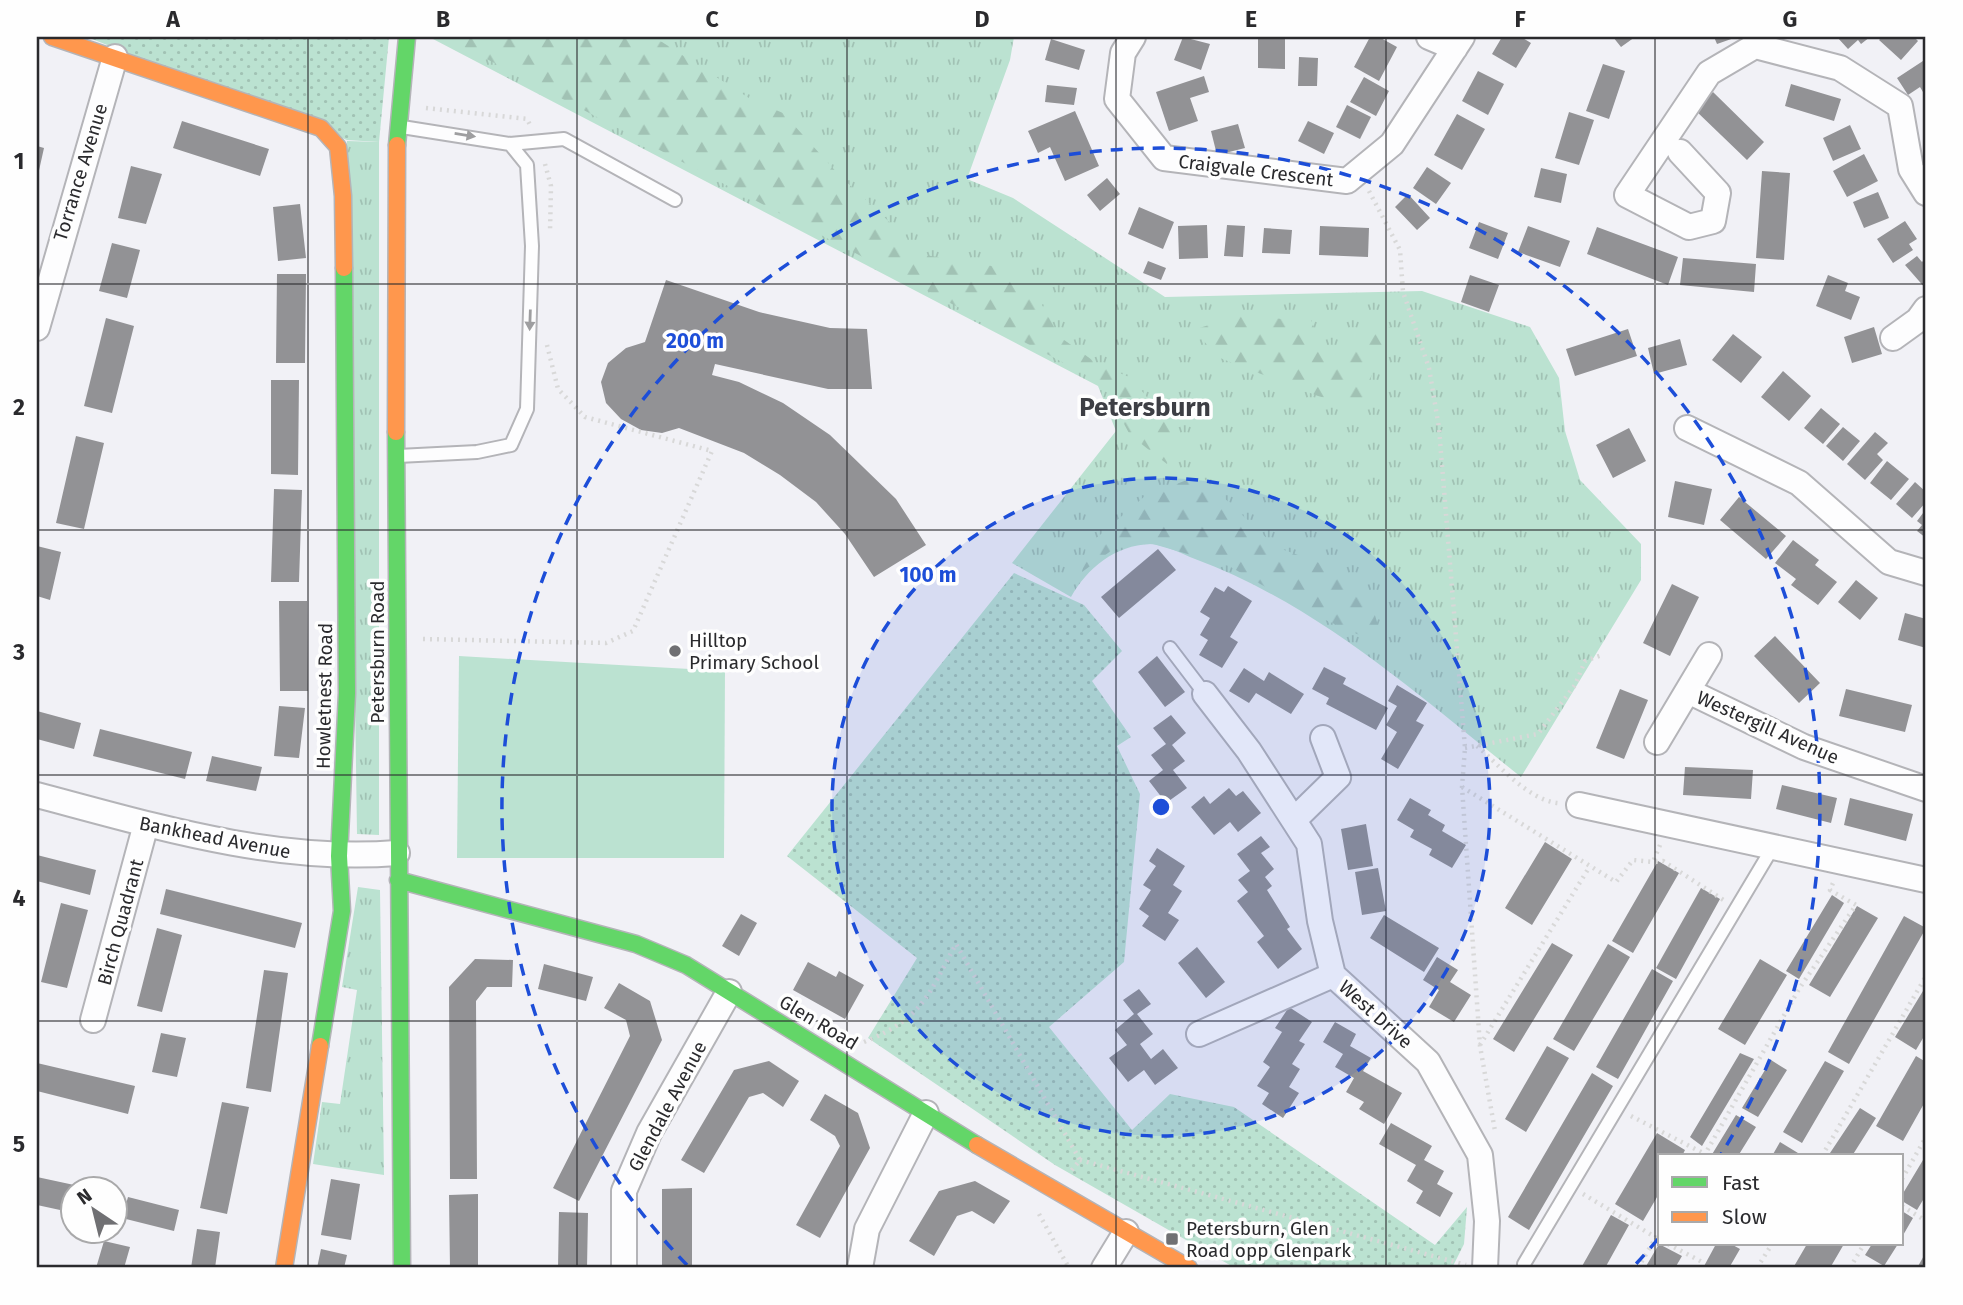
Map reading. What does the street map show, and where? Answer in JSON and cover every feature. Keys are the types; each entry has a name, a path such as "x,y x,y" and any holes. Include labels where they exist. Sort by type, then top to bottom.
{"street":[{"path":"52,37 114,57"},
{"name":"Petersburn Road","path":"402,1268 397,853 395,193 407,37"},
{"name":"Craigvale Crescent","path":"1133,37 1123,53 1117,99 1164,158 1347,181 1392,144 1459,43"},
{"path":"1429,37 1459,43"},
{"path":"1680,152 1718,193 1713,221 1689,227 1627,195 1709,73 1755,46 1790,46 1840,68 1900,106 1911,169 1926,193"},
{"name":"Howletnest Road","path":"114,57 321,128 338,147 343,196 347,693 339,856 342,911 284,1268"},
{"name":"Torrance Avenue","path":"37,328 114,57"},
{"path":"1893,338 1918,320 1926,309"},
{"path":"1688,428 1799,482 1889,562 1926,572"},
{"path":"1657,742 1709,655"},
{"name":"Westergill Avenue","path":"1688,691 1804,747 1926,789"},
{"name":"West Drive","path":"1205,694 1249,751 1309,844 1320,921 1333,975 1428,1062 1480,1154 1487,1221 1485,1268"},
{"path":"1294,820 1338,776 1323,738"},
{"name":"Bankhead Avenue","path":"37,795 146,824 297,854 339,856 397,853"},
{"path":"1579,805 1926,880"},
{"name":"Birch Quadrant","path":"93,1020 146,824"},
{"name":"Glen Road","path":"398,880 636,944 686,965 1055,1191 1189,1268"},
{"path":"1199,1034 1333,975"},
{"name":"Glendale Avenue","path":"624,1268 624,1191 649,1133 729,992"},
{"path":"860,1268 867,1229 926,1113"},
{"path":"1104,1268 1126,1232"}],"lane":[{"path":"398,127 510,144 564,139 675,200"},
{"path":"396,456 477,452 511,446 527,409 531,201 527,165 510,144"},
{"path":"1170,648 1205,694"},
{"path":"1524,1264 1773,847"}],"path":[{"path":"401,105 527,120 538,142 551,186 550,239"},
{"path":"1359,172 1400,250 1403,292 1429,368 1439,429 1465,748 1462,788 1479,1046 1496,1140"},
{"path":"398,639 606,643 633,631 712,451 584,417 558,390 547,345 547,332"},
{"path":"1465,748 1538,734 1556,713 1585,661 1602,655"},
{"path":"1477,746 1515,780 1548,802 1579,805"},
{"path":"1462,788 1616,882 1633,860 1663,861 1737,908"},
{"path":"1653,862 1668,824"},
{"path":"1706,1154 1799,989 1856,905 1830,890 1844,863"},
{"path":"1479,1046 1590,866"},
{"path":"833,1055 891,1031 922,1007 956,944 1080,1160 1476,1268"},
{"path":"1823,1154 1926,976"},
{"path":"1617,1109 1703,1154"},
{"path":"1904,1176 1926,1138"},
{"path":"1055,1191 1080,1160"},
{"path":"1570,1187 1658,1239 1638,1268"},
{"path":"1904,1207 1926,1220"},
{"path":"1672,1246 1702,1262"},
{"path":"1757,1268 1771,1246"},
{"path":"1850,1268 1863,1246"}],"green space":[{"path":"87,37 389,37 379,142 347,140"},
{"path":"445,37 647,37 662,42 752,100 783,113 840,176 925,255 1010,269 1042,305 1060,337 1095,362 1131,378 1176,432 1167,464 1130,435 1102,383"},
{"path":"1014,37 1010,60 967,179 1013,198 1165,297 1422,291 1530,327 1559,378 1565,431 1580,480 1641,544 1641,580 1521,777 1406,685 1326,627 1240,578 1173,550 1150,544 1138,545 1114,554 1085,577 1071,597 1012,563 1116,431 1098,386 433,39"},
{"path":"347,141 379,142 379,835 357,834"},
{"path":"1247,313 1292,321 1309,315 1324,352 1350,354 1378,321 1405,335 1377,355 1369,385 1358,407 1318,396 1220,358 1193,330"},
{"path":"1200,475 1276,547 1320,563 1374,612 1384,646 1312,614 1229,566 1153,544 1119,545 1082,572 1086,547 1145,496"},
{"path":"1014,573 1084,605 1122,651 1092,681 1131,737 1117,746 1140,794 1124,962 1049,1027 1132,1130 1170,1094 1234,1107 1435,1245 1467,1207 1464,1244 1452,1268 1235,1268 1055,1165 868,1038 917,958 787,856"},
{"path":"459,656 725,671 724,858 457,858"},
{"path":"358,887 380,890 384,1175 313,1164 322,1102 340,1104 357,990 342,987"}],"building":[{"path":"1183,37 1210,44 1201,70 1174,60"},
{"path":"1258,37 1285,38 1285,69 1258,68"},
{"path":"1370,37 1379,37 1397,47 1379,81 1354,67"},
{"path":"1502,37 1521,37 1531,43 1516,68 1492,54"},
{"path":"1613,37 1635,37 1621,47"},
{"path":"1714,37 1737,37 1717,44"},
{"path":"1837,37 1870,37 1861,44 1858,40 1848,49"},
{"path":"1882,37 1914,37 1918,41 1901,60 1879,40"},
{"path":"1051,39 1085,50 1079,70 1045,60"},
{"path":"1299,57 1318,58 1317,86 1298,86"},
{"path":"1926,59 1926,97 1920,87 1908,95 1897,78"},
{"path":"1603,64 1625,71 1609,119 1586,111"},
{"path":"1478,71 1504,84 1488,115 1462,101"},
{"path":"1204,76 1209,92 1190,98 1198,121 1169,131 1156,92"},
{"path":"1364,77 1389,91 1376,116 1350,102"},
{"path":"1791,84 1841,99 1834,121 1785,106"},
{"path":"1047,85 1077,88 1074,105 1045,102"},
{"path":"1713,92 1764,142 1747,160 1695,110"},
{"path":"1347,105 1371,117 1360,139 1336,127"},
{"path":"1075,111 1099,166 1065,181 1050,147 1038,153 1028,131"},
{"path":"1569,112 1594,120 1579,165 1555,158"},
{"path":"1457,114 1485,129 1462,170 1434,155"},
{"path":"182,121 269,149 260,176 173,148"},
{"path":"1308,121 1334,133 1324,154 1298,141"},
{"path":"1238,124 1245,148 1217,155 1211,131"},
{"path":"1850,125 1861,149 1833,161 1823,138"},
{"path":"37,146 44,148 38,175 37,175"},
{"path":"1864,154 1878,181 1847,197 1833,171"},
{"path":"131,166 162,174 146,224 118,218"},
{"path":"1427,167 1451,183 1436,204 1413,188"},
{"path":"1541,168 1567,174 1561,203 1534,197"},
{"path":"1762,171 1790,173 1784,260 1756,258"},
{"path":"1107,178 1120,194 1100,211 1087,195"},
{"path":"1878,192 1889,218 1864,228 1853,202"},
{"path":"1408,194 1430,218 1417,230 1395,207"},
{"path":"300,204 306,258 278,261 273,207"},
{"path":"1139,207 1174,222 1163,249 1128,234"},
{"path":"1905,221 1917,239 1909,244 1913,250 1893,263 1877,239"},
{"path":"1479,222 1508,233 1498,259 1469,248"},
{"path":"1207,225 1208,258 1179,259 1178,226"},
{"path":"1227,225 1245,226 1243,257 1224,256"},
{"path":"1320,226 1369,228 1368,257 1319,255"},
{"path":"1528,226 1570,241 1560,267 1518,252"},
{"path":"1597,227 1678,257 1668,285 1587,254"},
{"path":"1264,228 1292,230 1290,254 1262,253"},
{"path":"112,243 140,250 127,298 99,291"},
{"path":"1917,256 1922,262 1926,258 1926,289 1905,265"},
{"path":"1683,258 1756,264 1754,292 1680,285"},
{"path":"1148,261 1166,268 1161,280 1143,273"},
{"path":"277,274 306,274 305,363 276,363"},
{"path":"1470,275 1499,285 1489,312 1461,302"},
{"path":"1828,275 1848,283 1845,291 1860,297 1851,320 1816,306"},
{"path":"666,280 759,312 830,328 867,329 872,389 828,389 715,364 712,375 739,382 783,403 830,435 896,499 926,545 874,577 845,534 816,502 780,475 744,453 679,428 662,433 641,430 621,419 606,403 601,382 608,363 626,348 645,342"},
{"path":"106,318 134,326 112,413 84,406"},
{"path":"1874,327 1882,354 1852,363 1844,337"},
{"path":"1628,329 1637,356 1575,376 1566,349"},
{"path":"1733,334 1762,357 1741,383 1712,360"},
{"path":"1680,339 1687,365 1654,374 1648,348"},
{"path":"1783,371 1811,396 1789,421 1761,397"},
{"path":"271,380 299,380 298,475 271,474"},
{"path":"1821,408 1840,424 1823,444 1804,428"},
{"path":"1843,427 1860,441 1843,461 1826,446"},
{"path":"1629,428 1646,461 1613,478 1596,445"},
{"path":"1875,432 1888,443 1877,454 1883,460 1865,480 1847,464"},
{"path":"76,436 104,443 84,529 56,523"},
{"path":"1887,461 1909,479 1891,500 1870,483"},
{"path":"1675,481 1712,489 1704,525 1668,517"},
{"path":"1915,482 1926,492 1926,502 1912,518 1896,504"},
{"path":"274,489 302,490 299,582 271,582"},
{"path":"1739,497 1786,536 1766,559 1720,520"},
{"path":"1926,509 1926,538 1917,531 1922,525 1917,521"},
{"path":"1793,540 1819,560 1815,565 1837,582 1818,605 1791,585 1796,579 1775,563"},
{"path":"37,546 61,552 50,600 37,596"},
{"path":"1158,549 1176,570 1119,618 1101,597"},
{"path":"1856,580 1878,598 1860,620 1838,602"},
{"path":"1672,584 1699,597 1670,656 1643,643"},
{"path":"1228,586 1252,601 1230,637 1238,642 1222,668 1199,655 1208,640 1200,635 1210,618 1200,612 1215,587 1224,592"},
{"path":"279,601 307,601 308,691 280,691"},
{"path":"1905,613 1926,619 1926,648 1898,640"},
{"path":"1775,636 1820,683 1799,703 1754,656"},
{"path":"1157,656 1185,692 1165,707 1138,672"},
{"path":"1324,667 1346,678 1343,684 1388,708 1376,730 1326,704 1329,698 1312,689"},
{"path":"1244,668 1264,681 1269,672 1304,694 1291,714 1256,693 1249,703 1229,691"},
{"path":"1397,685 1427,703 1416,721 1424,725 1398,769 1381,759 1397,732 1386,725 1397,706 1388,701"},
{"path":"1620,689 1648,700 1624,759 1596,748"},
{"path":"1846,689 1912,705 1905,732 1839,716"},
{"path":"279,706 305,708 299,758 274,756"},
{"path":"37,711 81,723 74,749 37,739"},
{"path":"1171,715 1186,733 1172,745 1185,761 1173,770 1187,788 1166,803 1149,781 1163,770 1151,755 1166,744 1153,728"},
{"path":"100,729 192,752 185,779 93,756"},
{"path":"212,756 262,767 256,791 206,781"},
{"path":"1685,767 1753,770 1751,799 1683,795"},
{"path":"1782,785 1837,798 1831,823 1776,809"},
{"path":"1229,788 1236,796 1243,791 1261,813 1238,832 1230,822 1214,835 1191,807 1204,796 1210,804"},
{"path":"1410,798 1431,810 1428,815 1445,825 1442,831 1466,845 1452,868 1429,855 1432,849 1410,837 1414,830 1397,820"},
{"path":"1850,798 1913,814 1906,841 1844,825"},
{"path":"1366,824 1373,866 1348,870 1341,829"},
{"path":"1261,836 1270,847 1261,853 1274,869 1265,877 1272,886 1267,890 1290,927 1287,929 1302,949 1278,969 1257,942 1264,936 1237,901 1248,892 1238,880 1250,871 1237,854"},
{"path":"1545,842 1572,859 1532,925 1505,908"},
{"path":"1157,848 1185,866 1173,885 1182,891 1168,913 1179,920 1165,941 1142,926 1149,916 1139,909 1151,890 1143,885 1156,866 1149,861"},
{"path":"37,855 96,870 90,895 37,881"},
{"path":"1658,861 1679,873 1633,953 1612,941"},
{"path":"1378,868 1386,911 1362,915 1355,872"},
{"path":"1701,888 1720,899 1676,979 1656,968"},
{"path":"166,889 302,923 295,948 160,914"},
{"path":"1832,895 1844,903 1799,979 1786,971"},
{"path":"61,903 88,910 67,988 41,982"},
{"path":"1857,906 1878,918 1830,997 1809,985"},
{"path":"741,914 757,923 739,956 722,946"},
{"path":"1384,915 1439,948 1424,972 1370,938"},
{"path":"1904,916 1926,928 1849,1064 1828,1052"},
{"path":"157,928 182,935 162,1012 137,1006"},
{"path":"1552,943 1573,955 1514,1052 1493,1039"},
{"path":"1608,944 1630,957 1574,1051 1553,1039"},
{"path":"1197,947 1225,982 1206,998 1178,963"},
{"path":"1437,957 1458,970 1450,982 1471,995 1454,1022 1429,1007 1439,990 1423,980"},
{"path":"475,959 513,960 512,987 487,987 476,1001 477,1179 450,1179 449,987"},
{"path":"1760,959 1787,975 1745,1045 1718,1029"},
{"path":"808,962 836,977 839,971 864,985 845,1019 793,990"},
{"path":"544,964 593,977 586,1001 538,989"},
{"path":"1652,969 1673,981 1618,1079 1596,1067"},
{"path":"264,970 288,973 271,1092 246,1088"},
{"path":"619,983 650,1001 662,1040 579,1201 553,1188 630,1036 626,1020 604,1008"},
{"path":"1926,986 1926,1033 1916,1050 1895,1037"},
{"path":"1139,989 1151,1004 1137,1014 1153,1034 1140,1044 1151,1059 1163,1049 1178,1068 1155,1085 1144,1070 1128,1082 1109,1058 1127,1045 1115,1030 1134,1014 1123,1000"},
{"path":"1289,1007 1312,1022 1299,1041 1305,1044 1292,1064 1300,1069 1289,1087 1299,1093 1283,1118 1262,1104 1269,1093 1257,1086 1270,1067 1263,1062 1282,1032 1275,1028"},
{"path":"1335,1022 1356,1034 1350,1046 1371,1058 1363,1071 1402,1093 1384,1124 1359,1109 1364,1102 1346,1092 1354,1078 1335,1067 1343,1054 1323,1042"},
{"path":"161,1033 186,1038 177,1077 152,1072"},
{"path":"1547,1046 1569,1058 1526,1132 1505,1119"},
{"path":"1740,1053 1754,1059 1702,1146 1690,1137"},
{"path":"1916,1056 1926,1062 1926,1100 1903,1141 1876,1126"},
{"path":"1771,1060 1787,1070 1758,1117 1742,1108"},
{"path":"769,1061 799,1081 783,1107 763,1093 749,1097 704,1173 681,1160 734,1070"},
{"path":"1825,1061 1844,1071 1802,1143 1783,1132"},
{"path":"37,1063 135,1086 128,1114 37,1091"},
{"path":"1592,1073 1613,1086 1529,1230 1508,1217"},
{"path":"825,1094 858,1113 870,1148 820,1238 796,1225 840,1146 835,1136 810,1120"},
{"path":"222,1102 249,1107 227,1214 200,1208"},
{"path":"1860,1108 1876,1118 1853,1154 1829,1154"},
{"path":"1736,1115 1756,1127 1739,1154 1712,1154"},
{"path":"1391,1123 1432,1146 1424,1160 1444,1171 1437,1184 1453,1193 1440,1217 1416,1203 1423,1191 1407,1181 1416,1165 1379,1144"},
{"path":"1657,1133 1685,1150 1683,1154 1658,1154 1658,1195 1643,1221 1615,1204"},
{"path":"1780,1142 1798,1153 1797,1154 1773,1154"},
{"path":"1926,1155 1926,1195 1917,1210 1904,1202 1904,1192"},
{"path":"37,1177 60,1182 60,1210 37,1205"},
{"path":"331,1179 360,1184 351,1240 321,1235"},
{"path":"975,1181 1010,1201 994,1224 972,1211 957,1216 934,1256 909,1241 939,1191"},
{"path":"692,1188 692,1268 662,1268 662,1189"},
{"path":"478,1194 478,1268 450,1268 449,1195"},
{"path":"130,1198 179,1210 174,1231 130,1220"},
{"path":"559,1212 588,1213 587,1268 558,1268"},
{"path":"1904,1212 1913,1218 1904,1234"},
{"path":"1611,1215 1629,1225 1605,1268 1581,1268"},
{"path":"197,1229 220,1232 215,1268 191,1268"},
{"path":"103,1246 130,1247 124,1268 96,1268"},
{"path":"1658,1246 1682,1256 1675,1268 1645,1268"},
{"path":"1715,1246 1735,1246 1740,1249 1729,1268 1703,1268"},
{"path":"1806,1246 1843,1246 1830,1268 1793,1268"},
{"path":"1871,1246 1897,1246 1884,1266 1865,1255"},
{"path":"321,1249 347,1255 344,1268 317,1268"},
{"path":"1926,1252 1926,1268 1917,1268"},
{"path":"821,1266 821,1268 791,1268"}],"traffic: fast":[{"path":"397,145 407,37"},
{"path":"320,1046 342,911 339,856 347,693 344,268"},
{"path":"396,432 402,1268"},
{"path":"398,880 636,944 686,965 977,1145"}],"traffic: slow":[{"path":"52,37 321,128 338,147 343,196 344,268"},
{"path":"396,432 397,145"},
{"path":"284,1268 320,1046"},
{"path":"977,1145 1189,1268"}],"place":[{"name":"Hilltop Primary School","path":"675,651"},
{"name":"Petersburn, Glen Road opp Glenpark","path":"1172,1239"}],"district":[{"name":"Petersburn","path":"1145,407"}]}
